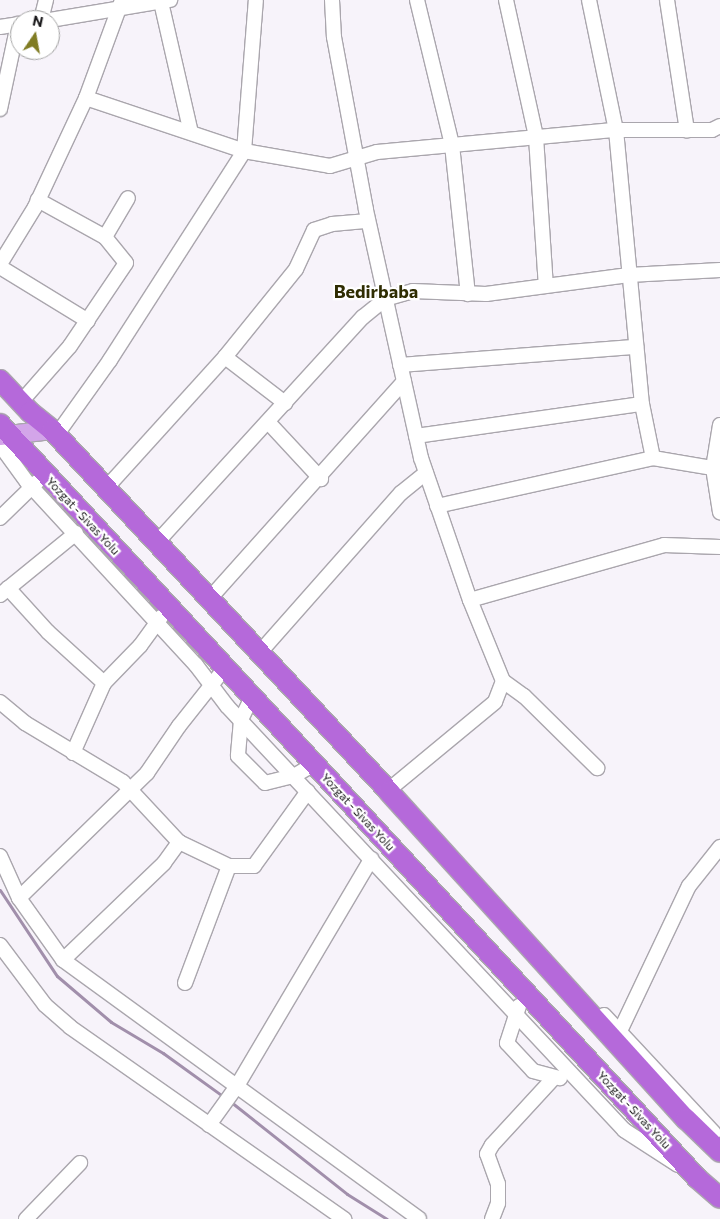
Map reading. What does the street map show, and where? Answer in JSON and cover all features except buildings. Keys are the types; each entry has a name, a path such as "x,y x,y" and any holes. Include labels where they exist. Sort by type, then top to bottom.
{"highway":[{"path":"0,380 55,432 389,792 686,1119 720,1152"},
{"name":"Yozgat - Sivas Yolu","path":"3,435 38,481 169,608 697,1178 720,1198"}],"main road":[{"path":"3,435 55,432"}],"street":[{"path":"256,0 244,151 110,360 55,432 160,539 390,789 720,1138"},
{"path":"332,0 334,37 368,222 426,473 470,600 502,681 524,696 597,768"},
{"path":"417,0 452,145 468,294"},
{"path":"506,0 536,137 546,286"},
{"path":"589,0 616,130 642,404 653,458"},
{"path":"667,0 686,130"},
{"path":"60,18 120,5 166,1 192,133"},
{"path":"88,321 0,265 38,200 86,98 120,5"},
{"path":"0,109 11,60"},
{"path":"86,98 244,151 330,166 377,152 616,130 712,130 720,126"},
{"path":"105,237 128,198"},
{"path":"0,370 23,400 88,321 126,263 105,237 38,200"},
{"path":"108,486 225,357 296,269 314,230 332,224 368,222"},
{"path":"160,539 363,318 386,299 414,290 486,294 629,275 720,270"},
{"path":"400,365 636,346"},
{"path":"225,357 285,403"},
{"path":"212,596 320,478 404,381"},
{"path":"416,436 642,404"},
{"path":"268,422 320,478"},
{"path":"720,424 713,468 720,512"},
{"path":"438,506 653,458 713,468"},
{"path":"262,650 401,493 426,473"},
{"path":"0,518 38,481 76,533 241,720 624,1130 697,1178"},
{"path":"76,533 4,591 104,682"},
{"path":"470,600 664,545 720,547"},
{"path":"73,753 104,682 140,646 169,608"},
{"path":"19,898 146,773 225,668"},
{"path":"390,789 495,702 502,681"},
{"path":"252,697 241,720 238,756 266,784 294,776 314,764"},
{"path":"0,702 26,723 131,788 179,842 229,866 254,866 308,791"},
{"path":"63,960 164,863 179,842"},
{"path":"620,1031 689,886 720,847"},
{"path":"0,856 19,898 63,960 234,1091 419,1219"},
{"path":"212,1121 234,1091 371,859"},
{"path":"185,983 229,866"},
{"path":"0,945 45,1005 70,1027 212,1121 344,1219"},
{"path":"524,991 507,1043 533,1072 552,1078 574,1076 594,1066"},
{"path":"492,1219 498,1203 498,1184 487,1154 492,1145 552,1078"},
{"path":"26,1219 80,1163"}],"waterway":[{"path":"0,890 57,976 111,1022 163,1053 224,1097"},
{"path":"231,1102 347,1194 387,1219"}],"district":[{"name":"Bedirbaba","path":"376,291"}]}
